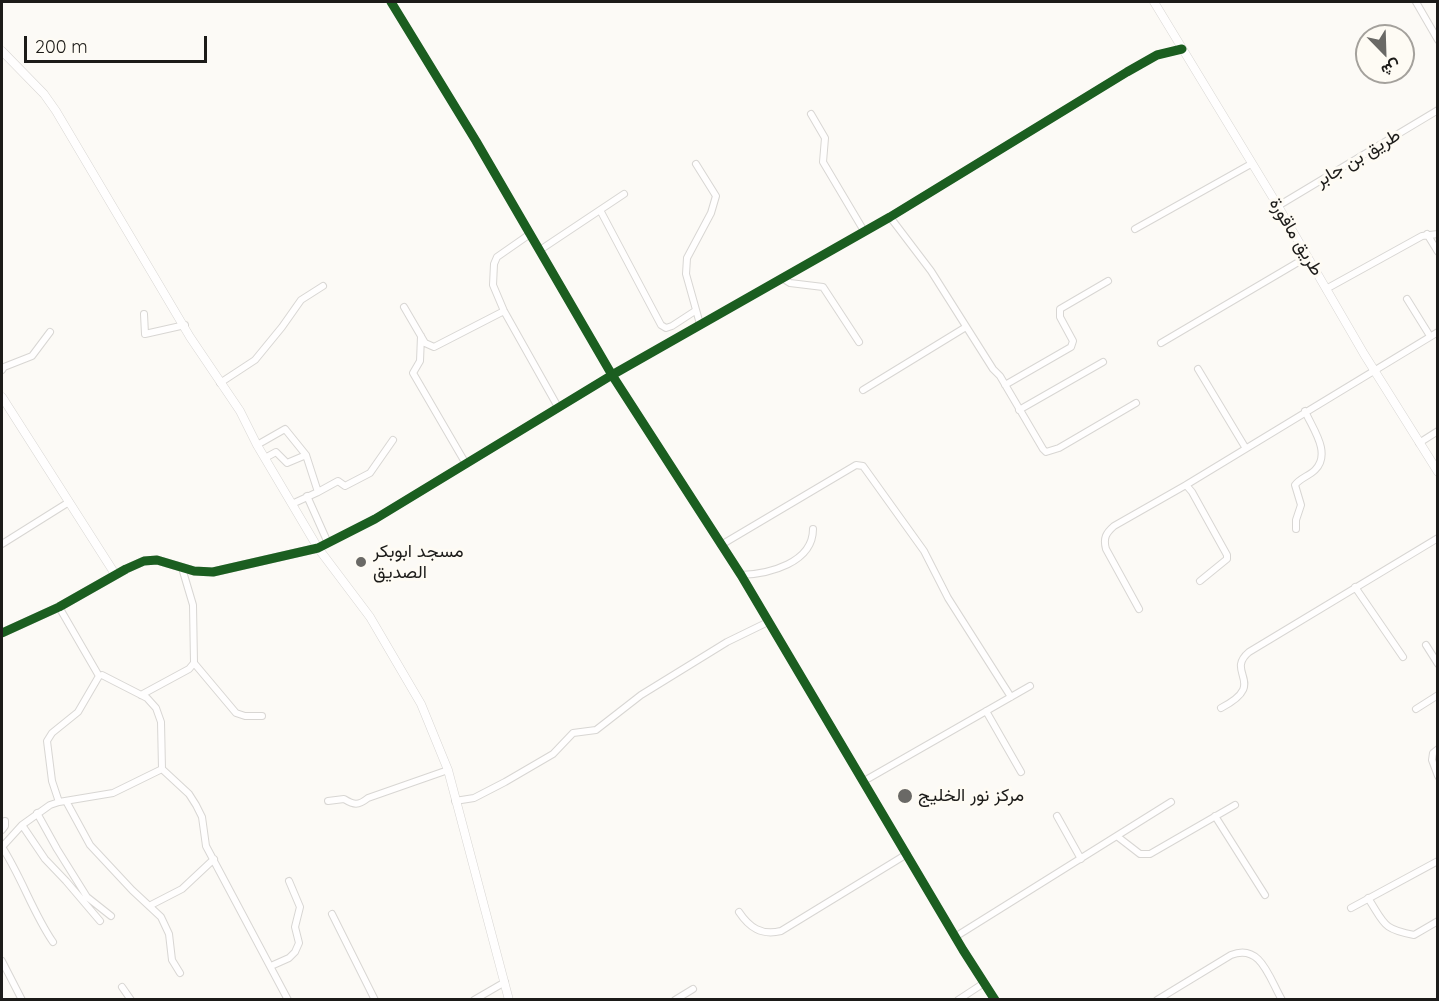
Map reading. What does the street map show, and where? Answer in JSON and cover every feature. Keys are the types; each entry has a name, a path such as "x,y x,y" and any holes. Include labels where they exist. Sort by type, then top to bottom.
{"street":[{"path":"391,2 540,249 612,375 741,575 994,999"},
{"name":"طريق ماقورة","path":"1154,2 1437,472"},
{"path":"1416,2 1437,40"},
{"path":"2,633 59,607 135,564 151,560 194,571 213,572 318,548 375,519 612,375 890,217 1127,72 1157,55 1182,49"},
{"path":"2,51 44,94 56,111 118,219 185,325 190,337 240,411 257,445 318,548 370,617 421,704 447,770 509,999"},
{"name":"طريق بن جابر","path":"1278,206 1437,110"},
{"path":"811,114 825,138 823,162 864,231"},
{"path":"696,164 716,196 711,213 687,258 687,274 699,324"},
{"path":"1135,230 1251,164"},
{"path":"540,249 624,194"},
{"path":"600,210 661,325 666,328 672,326 695,311"},
{"path":"890,217 931,271 1005,385 1042,449 1046,452 1059,448 1136,403"},
{"path":"530,234 497,257 494,264 493,285 504,311 558,407"},
{"path":"1427,234 1437,252"},
{"path":"1326,289 1427,234 1437,234"},
{"path":"1161,343 1307,257"},
{"path":"782,278 790,283 823,287 859,342"},
{"path":"1005,385 1071,348 1073,341 1059,312 1060,309 1108,281"},
{"path":"220,382 255,360 301,300 322,286"},
{"path":"1407,298 1430,336"},
{"path":"404,307 425,343 434,347 504,311"},
{"path":"144,314 145,334 185,325"},
{"path":"863,390 966,327"},
{"path":"2,370 4,367 32,356 50,332"},
{"path":"1139,609 1106,549 1105,537 1113,526 1437,332"},
{"path":"421,336 420,361 413,373 466,464"},
{"path":"1018,410 1103,362"},
{"path":"1198,369 1245,447"},
{"path":"2,397 116,574"},
{"path":"1296,529 1296,520 1301,505 1295,485 1315,470 1323,453 1305,411"},
{"path":"257,445 285,429 306,455 318,492"},
{"path":"1419,443 1437,431"},
{"path":"292,504 338,481 345,486 370,473 393,440"},
{"path":"266,458 276,452 287,463 306,455"},
{"path":"721,544 856,465 863,466 924,551 948,598 1011,697"},
{"path":"1186,484 1227,555 1227,559 1200,581"},
{"path":"307,496 328,543"},
{"path":"2,544 69,502"},
{"path":"741,575 770,572 792,561 813,541 813,529"},
{"path":"1221,708 1236,700 1244,691 1240,663 1244,656 1437,538"},
{"path":"141,695 189,669 194,663 194,605 182,568"},
{"path":"1355,587 1402,657"},
{"path":"59,607 99,676"},
{"path":"455,801 474,798 505,782 553,754 573,733 596,730 648,690 728,642 768,622"},
{"path":"1426,645 1437,664"},
{"path":"194,663 237,713 245,716 262,716"},
{"path":"99,676 104,675 147,698 159,714 162,731 162,769 196,805 202,817 205,842 288,999"},
{"path":"99,676 78,712 52,733 47,741 52,781 90,844 161,917 171,941 172,960 180,973"},
{"path":"864,781 1030,686"},
{"path":"1416,709 1437,695"},
{"path":"986,711 1021,772"},
{"path":"1437,749 1432,753 1437,776"},
{"path":"53,942 18,872 2,847 22,825 37,813 62,801 113,794 162,769"},
{"path":"328,801 344,798 358,805 368,798 447,770"},
{"path":"956,938 1171,802"},
{"path":"1118,837 1140,854 1149,854 1235,805"},
{"path":"37,813 87,897 111,916"},
{"path":"1057,816 1081,859"},
{"path":"1215,816 1265,895"},
{"path":"2,830 5,821"},
{"path":"22,825 45,859 100,921"},
{"path":"739,912 752,928 767,932 781,931 907,854"},
{"path":"149,906 182,889 214,859"},
{"path":"1351,908 1437,861"},
{"path":"271,966 289,958 299,943 295,927 300,908 289,881"},
{"path":"1368,898 1387,927 1393,932 1414,935 1437,921"},
{"path":"332,914 375,999"},
{"path":"1157,999 1240,951 1248,952 1259,959 1282,999"},
{"path":"2,962 22,999"},
{"path":"474,999 505,982"},
{"path":"958,999 984,983"},
{"path":"122,987 130,999"},
{"path":"675,999 693,989"}],"cycle path":[{"path":"391,2 476,141 612,375 741,575 963,950 995,1000"},
{"path":"2,633 59,607 144,561 157,560 194,571 213,572 318,548 375,519 612,375 890,217 1127,72 1157,55 1182,49"}],"place":[{"name":"مسجد ابوبكر الصديق","path":"361,562"},
{"name":"مركز نور الخليج","path":"905,796"}]}
